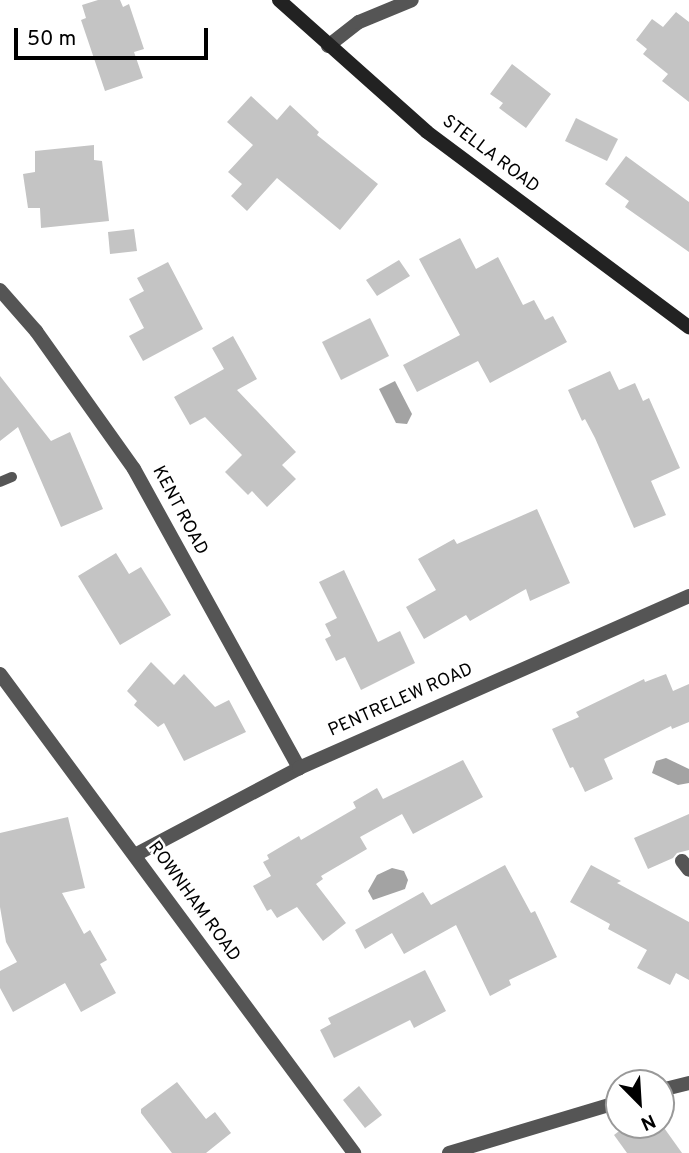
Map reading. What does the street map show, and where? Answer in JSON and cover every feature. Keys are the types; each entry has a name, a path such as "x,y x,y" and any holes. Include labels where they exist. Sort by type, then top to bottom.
{"main road":[{"name":"STELLA ROAD","path":"279,0 427,132 689,327"}],"street":[{"path":"328,46 359,22 412,0"},
{"name":"KENT ROAD","path":"0,290 36,331 134,469 299,768"},
{"name":"PENTRELEW ROAD","path":"135,855 299,768 689,596"},
{"name":"ROWNHAM ROAD","path":"0,674 354,1153"},
{"path":"449,1153 605,1106"}],"lane":[{"path":"0,482 12,477"}],"shaded area":[{"path":"395,381 412,414 407,424 396,423 379,389"},
{"path":"666,758 689,769 689,783 678,785 652,773 656,761"},
{"path":"392,868 404,871 408,880 405,889 373,900 368,891 377,875"}],"building":[{"path":"98,0 120,0 123,7 129,4 144,49 134,52 143,78 105,91 81,20 86,18 82,5"},
{"path":"676,12 689,22 689,102 662,81 668,74 643,54 647,49 636,40 652,19 663,27"},
{"path":"512,64 551,94 526,128 499,108 503,103 490,94"},
{"path":"251,96 277,120 290,105 319,132 317,135 378,184 340,230 277,178 247,211 231,196 242,184 228,172 253,145 227,122"},
{"path":"576,118 618,139 607,161 565,141"},
{"path":"94,145 94,160 102,161 109,221 41,228 40,208 28,208 23,174 35,172 35,151"},
{"path":"626,156 689,202 689,252 625,207 629,201 605,184"},
{"path":"134,229 137,251 110,254 108,232"},
{"path":"460,238 476,269 498,257 523,305 534,300 545,320 553,316 567,342 490,383 478,361 417,392 403,365 460,335 419,259"},
{"path":"399,260 410,276 377,296 366,280"},
{"path":"168,262 203,329 143,361 129,336 144,328 129,299 144,291 137,278"},
{"path":"370,318 389,356 341,380 322,342"},
{"path":"233,336 257,379 237,390 296,452 282,465 296,479 267,507 252,491 248,495 225,472 242,455 205,417 190,425 174,397 224,369 212,348"},
{"path":"610,371 619,390 635,383 643,401 649,398 680,468 651,481 666,515 634,528 595,438 585,419 582,421 568,390"},
{"path":"0,376 51,441 70,432 103,509 61,527 18,427 0,441"},
{"path":"537,509 570,583 530,601 526,589 470,621 466,615 424,639 406,607 436,590 418,559 454,539 457,544"},
{"path":"116,553 129,574 141,567 171,615 120,645 78,576"},
{"path":"344,570 378,642 400,631 415,663 361,690 345,657 336,661 325,639 331,636 325,624 337,618 319,582"},
{"path":"151,662 174,685 184,674 215,707 229,700 246,732 184,761 164,723 158,727 134,705 137,701 127,691"},
{"path":"666,674 673,691 689,684 689,722 672,729 671,726 604,759 613,779 585,792 573,767 570,768 552,729 579,717 576,712 644,679 645,682"},
{"path":"463,760 483,797 413,834 402,814 360,837 367,849 321,876 323,879 316,884 346,923 323,941 297,907 277,918 271,909 267,911 253,886 271,876 263,862 269,859 267,855 299,836 301,840 356,808 353,802 377,788 383,799"},
{"path":"689,814 689,850 677,853 673,858 648,869 634,838"},
{"path":"68,817 85,888 62,893 84,934 90,930 107,960 100,964 116,993 81,1012 65,983 13,1012 0,988 0,971 17,962 6,942 0,907 0,833"},
{"path":"505,865 531,913 535,911 557,957 509,980 511,985 490,996 456,925 404,954 392,933 365,949 355,930 423,892 431,905"},
{"path":"591,865 621,881 617,883 689,922 689,980 676,973 670,985 637,968 647,950 608,929 610,924 570,902"},
{"path":"425,970 446,1011 414,1028 410,1020 334,1058 320,1030 331,1024 328,1018"},
{"path":"177,1082 206,1119 215,1112 231,1133 206,1153 172,1153 141,1113 141,1109"},
{"path":"359,1086 382,1115 365,1128 343,1100"},
{"path":"617,1139 672,1139 682,1153 627,1153"}]}
